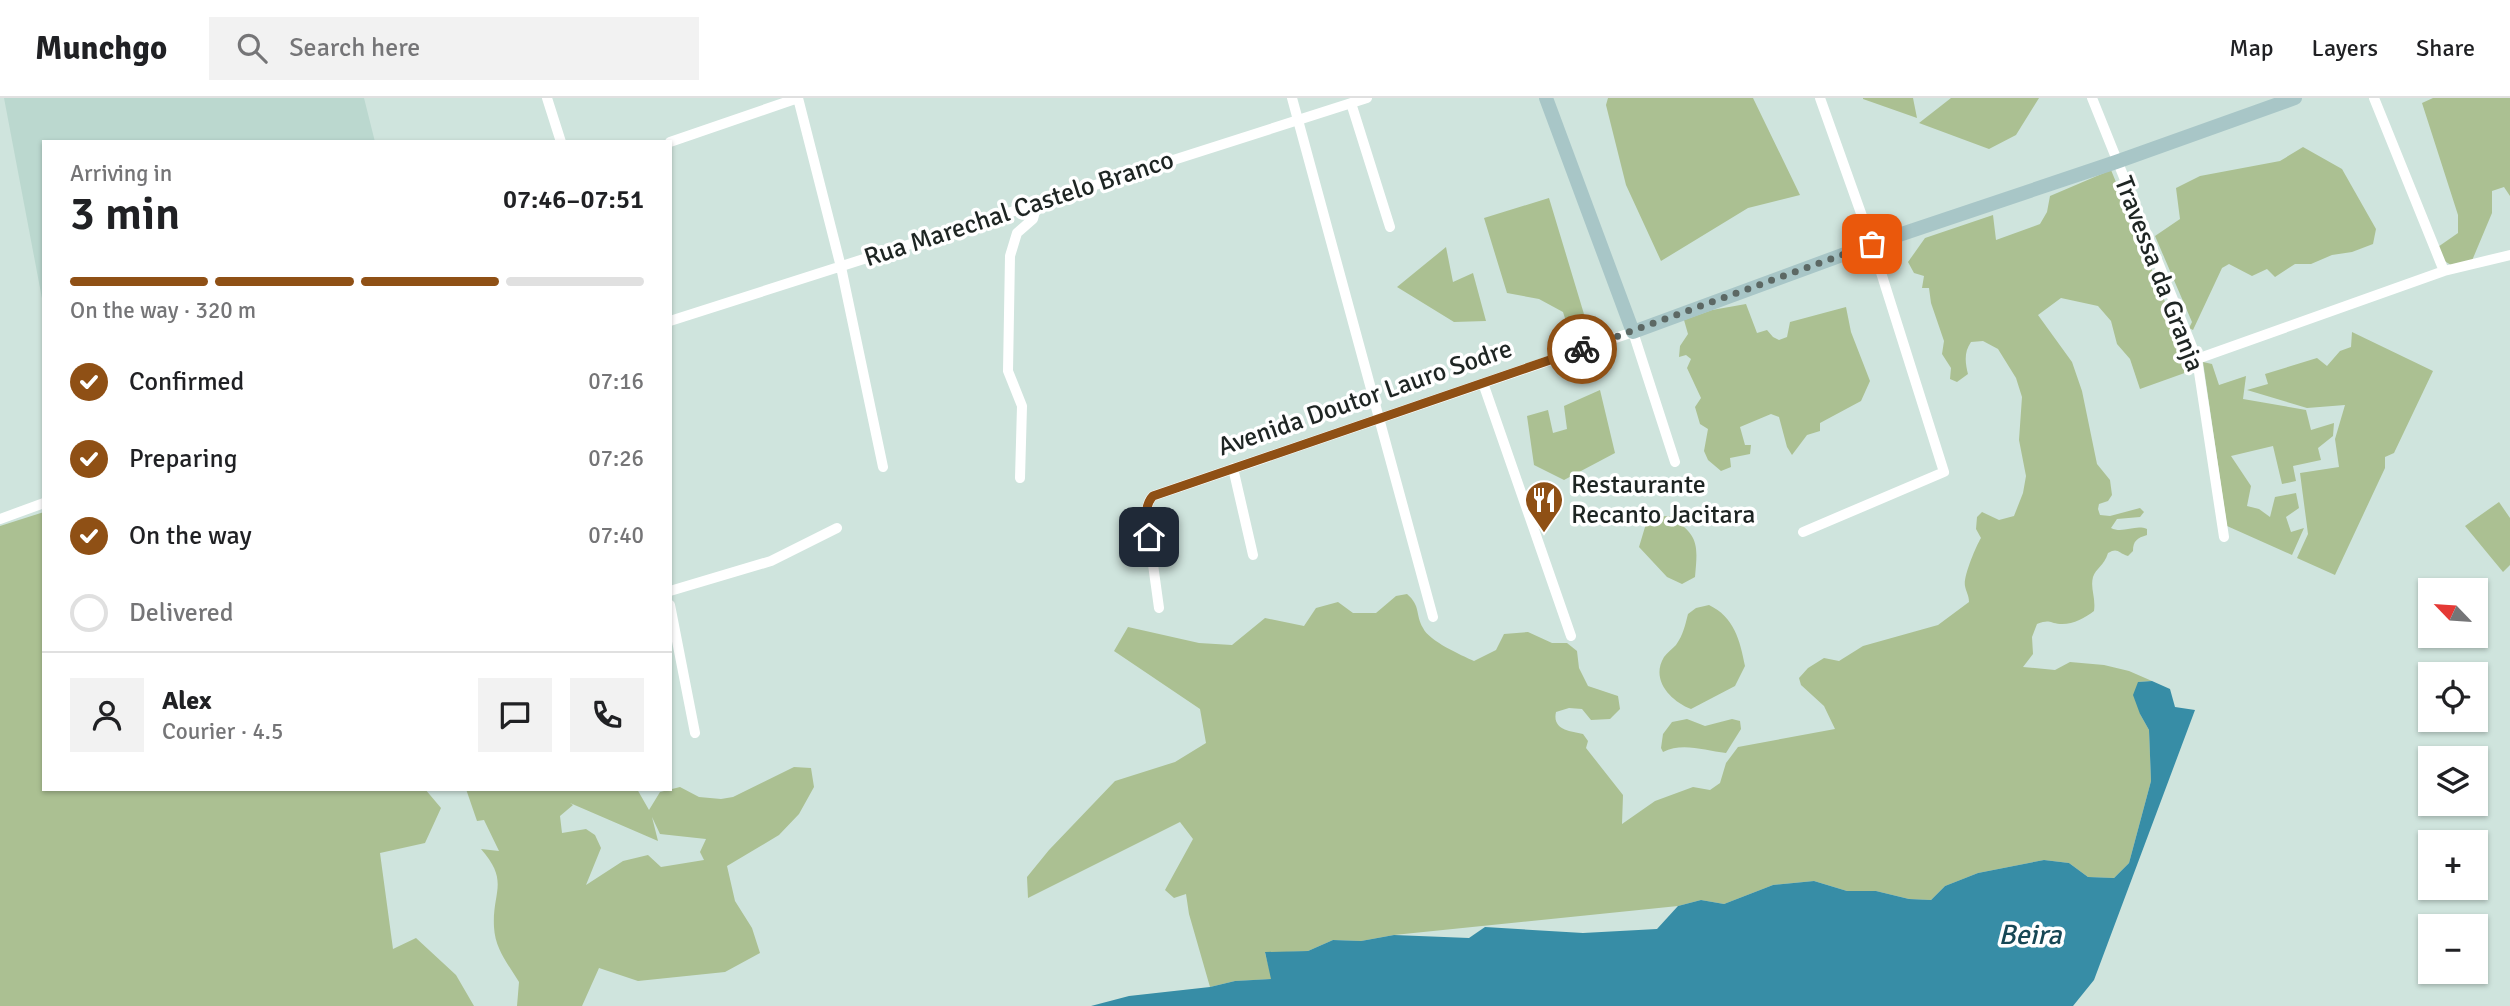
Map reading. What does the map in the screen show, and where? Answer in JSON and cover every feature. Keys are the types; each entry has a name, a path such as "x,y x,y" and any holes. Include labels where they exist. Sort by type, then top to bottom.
{"street":[{"path":"547,98 560,140"},
{"path":"672,141 798,98 841,267 883,467"},
{"path":"1292,98 1433,617"},
{"name":"Rua Marechal Castelo Branco","path":"672,320 1367,98"},
{"path":"1545,98 1633,332 1675,462"},
{"path":"1803,532 1944,472 1872,244 1820,98"},
{"name":"Travessa da Granja","path":"2092,98 2197,359 2224,537"},
{"name":"Avenida Doutor Lauro Sodre","path":"1159,608 1147,521 1149,500 1153,496 1633,332 1872,244 2295,98"},
{"path":"2374,98 2444,271"},
{"path":"1351,103 1390,227"},
{"path":"1020,478 1022,406 1007,371 1010,256 1017,233 1032,219 1037,204"},
{"path":"2197,359 2444,271 2510,255"},
{"path":"1483,383 1571,636"},
{"path":"1233,468 1253,555"},
{"path":"0,519 42,504"},
{"path":"672,590 771,561 837,528"},
{"path":"672,615 695,733"}],"shaded area":[{"path":"4,98 364,98 374,140 42,140 42,298"}],"green space":[{"path":"1608,98 1753,98 1800,195 1748,208 1661,261 1626,185 1606,105"},
{"path":"1913,98 1917,118 1863,99"},
{"path":"1951,98 2039,98 2016,135 1989,149 1919,123"},
{"path":"2433,98 2510,98 2510,196 2504,187 2492,191 2492,213 2471,263 2454,267 2443,260 2435,249 2458,233 2458,215 2422,103"},
{"path":"2303,147 2342,169 2376,229 2373,244 2352,252 2332,255 2311,264 2295,264 2275,277 2267,269 2252,276 2229,264 2222,268 2193,330 2189,328 2192,322 2155,236 2180,219 2176,188 2200,176 2280,161"},
{"path":"2111,170 2193,370 2140,389 2130,359 2117,344 2111,321 2098,306 2061,298 2038,315 2072,362 2082,391 2097,464 2110,480 2112,495 2108,501 2099,504 2100,515 2110,516 2140,508 2144,512 2140,517 2117,519 2111,528 2142,528 2147,529 2147,535 2136,540 2133,551 2128,556 2116,551 2108,553 2093,577 2094,611 2069,623 2037,624 2032,637 2033,654 2023,667 2055,670 2070,662 2104,665 2129,671 2152,681 2138,682 2140,714 2149,730 2151,781 2129,863 2114,878 2088,877 2069,863 2044,860 1978,873 1945,886 1931,900 1909,899 1876,891 1847,891 1814,881 1773,885 1724,904 1701,900 1678,906 1394,935 1361,941 1333,940 1308,951 1265,953 1272,979 1235,981 1210,987 1186,894 1174,898 1165,890 1193,839 1180,822 1028,898 1027,877 1115,781 1175,762 1206,743 1200,709 1114,651 1128,627 1199,643 1232,645 1265,618 1304,626 1316,608 1338,602 1353,613 1376,613 1396,596 1407,594 1416,606 1426,633 1474,661 1496,650 1504,634 1528,632 1552,643 1567,643 1577,651 1579,668 1588,686 1618,696 1620,709 1610,719 1591,720 1582,709 1569,708 1556,712 1555,718 1563,729 1583,734 1588,741 1586,748 1623,795 1622,824 1655,801 1693,787 1710,790 1720,783 1726,763 1738,747 1835,729 1824,706 1801,685 1799,678 1808,668 1824,658 1839,661 1863,646 1938,625 1969,602 1965,586 1966,576 1981,538 1976,529 1977,517 1982,512 1999,520 2014,516 2026,476 2019,440 2022,397 2016,378 1998,349 1983,341 1971,342 1967,350 1968,374 1957,382 1950,379 1951,368 1942,354 1944,341 1931,303 1929,288 1922,288 1924,276 1914,273 1908,262 1925,238 1993,215 1996,240 2040,224 2047,212 2050,196"},
{"path":"1549,198 1590,334 1572,340 1563,312 1539,299 1507,293 1484,218"},
{"path":"1446,247 1453,282 1473,273 1486,321 1454,322 1397,287"},
{"path":"1746,304 1757,333 1767,330 1779,340 1787,337 1790,322 1846,307 1851,332 1870,381 1861,401 1820,423 1820,431 1807,435 1792,455 1787,447 1779,417 1771,414 1740,427 1745,445 1751,445 1750,454 1730,458 1731,467 1721,471 1708,460 1704,451 1708,429 1700,424 1695,407 1701,398 1687,368 1691,359 1686,355 1679,357 1680,346 1688,334 1684,320 1712,310"},
{"path":"2352,332 2433,371 2394,453 2385,457 2385,468 2335,575 2297,558 2308,534 2300,473 2339,467 2335,439 2345,405 2307,408 2247,390 2268,384 2265,374 2317,358 2327,366 2340,351 2351,347"},
{"path":"2203,362 2212,364 2219,385 2246,376 2243,399 2306,410 2311,430 2334,423 2333,436 2318,448 2321,460 2293,466 2296,481 2282,484 2273,446 2231,456 2251,486 2247,506 2259,509 2270,517 2275,497 2296,493 2299,508 2286,517 2291,532 2304,528 2292,555 2227,526"},
{"path":"1600,390 1615,453 1564,480 1534,465 1527,416 1548,410 1553,433 1567,429 1564,406"},
{"path":"2499,502 2510,518 2510,565 2503,572 2465,526"},
{"path":"42,513 42,791 427,791 441,808 425,843 380,853 393,949 416,938 456,975 474,1006 0,1006 0,526"},
{"path":"1669,516 1686,529 1696,548 1695,577 1682,584 1667,577 1639,547 1648,517"},
{"path":"1709,605 1730,623 1738,638 1745,666 1735,686 1691,709 1676,701 1665,689 1661,681 1660,666 1680,638 1688,614 1696,608"},
{"path":"1687,719 1705,726 1732,719 1740,721 1741,729 1726,753 1686,747 1663,752 1663,734 1672,722"},
{"path":"794,767 811,768 814,787 799,814 779,835 727,866 735,901 752,928 760,953 725,972 638,981 599,968 582,1006 517,1006 519,982 503,956 495,935 494,915 498,887 495,870 481,849 499,851 484,820 477,821 467,791 638,791 649,810 660,792 680,787 699,797 733,797","holes":["570,803 658,841 652,817 660,834 706,839 700,852 704,860 661,867 648,855 623,861 586,885 601,848 595,835 586,829 562,833 560,816 573,805"]}],"water":[{"name":"Beira","path":"2152,681 2170,689 2175,707 2195,710 2094,980 2073,1006 1091,1006 1129,996 1210,987 1235,981 1271,979 1265,952 1308,951 1333,940 1361,941 1394,935 1469,938 1485,927 1583,933 1657,929 1678,906 1701,900 1724,904 1773,885 1814,881 1847,891 1876,891 1909,899 1931,900 1945,886 1978,873 2044,860 2069,863 2088,877 2114,878 2129,863 2151,781 2149,730 2133,695 2138,682"}],"way so far":[{"path":"1582,349 1872,244"}],"place":[{"name":"Restaurante Recanto Jacitara","path":"1544,534"}],"route":[{"path":"1149,537 1147,508 1153,496 1582,349"}]}
